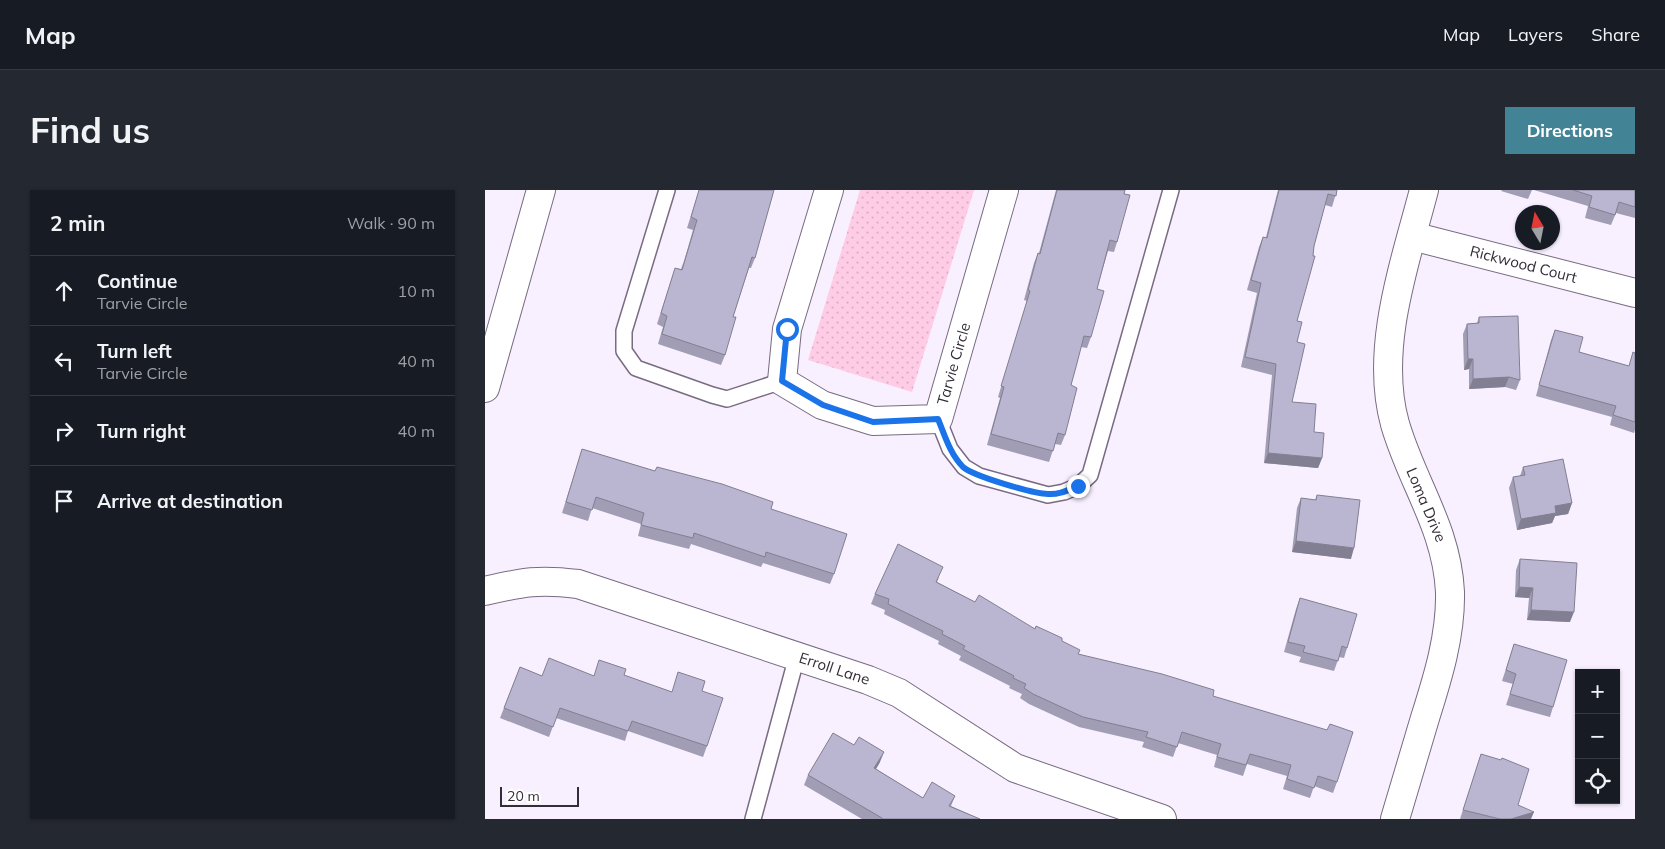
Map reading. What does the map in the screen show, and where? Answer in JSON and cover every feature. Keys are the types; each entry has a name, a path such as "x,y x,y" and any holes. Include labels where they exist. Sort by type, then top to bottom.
{"street":[{"path":"485,388 541,190"},
{"path":"782,381 787,329 829,190"},
{"name":"Tarvie Circle","path":"782,381 823,405 873,422 938,419 1004,190"},
{"name":"Loma Drive","path":"1395,819 1443,658 1450,593 1445,548 1429,506 1408,461 1395,422 1388,382 1391,332 1424,190"},
{"name":"Rickwood Court","path":"1412,236 1635,293"},
{"name":"Erroll Lane","path":"485,591 528,581 551,580 578,584 797,656 868,680 899,693 1015,768 1162,819"}],"lane":[{"path":"667,190 623,331 624,351 635,368 727,399 782,381"},
{"path":"938,419 950,449 964,467 979,476 1048,494 1064,492 1078,486 1091,474 1171,190"},
{"path":"753,819 797,656"}],"shaded area":[{"path":"860,190 974,190 912,392 808,360"}],"building":[{"path":"699,190 774,190 755,258 752,257 733,317 736,317 725,355 662,334 667,316 661,313 675,268 682,270 697,220 691,217"},
{"path":"1057,190 1125,190 1124,194 1130,195 1117,242 1110,240 1097,289 1104,291 1091,337 1084,336 1071,385 1077,388 1065,435 1058,433 1053,451 991,434 1004,387 1001,386 1030,291 1028,290"},
{"path":"1279,190 1337,190 1336,196 1328,194 1314,246 1313,256 1315,256 1297,321 1302,322 1297,342 1305,344 1292,402 1316,404 1314,432 1324,433 1322,458 1268,453 1276,364 1245,357 1261,283 1251,280 1263,237 1267,238"},
{"path":"1573,190 1635,190 1635,207 1619,202 1615,215 1589,207 1592,196"},
{"path":"1518,316 1520,380 1509,377 1473,379 1473,359 1468,359 1467,324 1479,323 1479,317"},
{"path":"1555,330 1583,337 1579,352 1629,366 1633,352 1635,353 1635,422 1613,415 1616,406 1539,385"},
{"path":"582,449 655,471 657,467 722,484 773,502 771,509 847,534 834,574 766,552 765,557 694,533 693,538 641,525 644,513 596,497 592,510 566,502"},
{"path":"1563,459 1572,503 1555,506 1556,513 1521,519 1513,477 1525,475 1523,467"},
{"path":"1317,495 1360,500 1354,548 1296,541 1301,498 1316,500"},
{"path":"898,544 943,567 936,582 975,602 979,595 1035,629 1036,626 1062,638 1062,641 1080,650 1078,654 1162,674 1214,690 1213,696 1327,730 1330,724 1353,732 1337,782 1318,776 1314,788 1287,779 1291,765 1250,754 1246,765 1217,757 1221,744 1182,732 1177,747 1146,737 1148,732 1083,717 1033,694 1024,688 1026,684 963,649 965,646 942,634 943,631 888,604 889,599 875,594"},
{"path":"1520,559 1577,563 1574,612 1531,610 1533,588 1519,587"},
{"path":"1300,598 1357,614 1347,648 1342,646 1338,661 1303,652 1305,646 1288,642"},
{"path":"1514,644 1567,660 1553,707 1510,694 1516,674 1506,670"},
{"path":"549,658 594,676 599,660 626,669 624,675 672,692 678,672 705,681 702,691 723,698 707,746 632,721 628,731 560,708 553,727 504,708 520,667 542,676"},
{"path":"833,733 854,745 859,737 884,752 874,768 923,798 932,782 955,796 949,806 980,819 882,819 808,775"},
{"path":"1481,754 1501,760 1502,758 1529,769 1518,805 1534,812 1511,819 1500,819 1463,810"}],"route":[{"path":"787,329 782,381 823,405 873,422 938,419 950,449 964,467 979,476 1048,494 1064,492 1078,486"}]}
